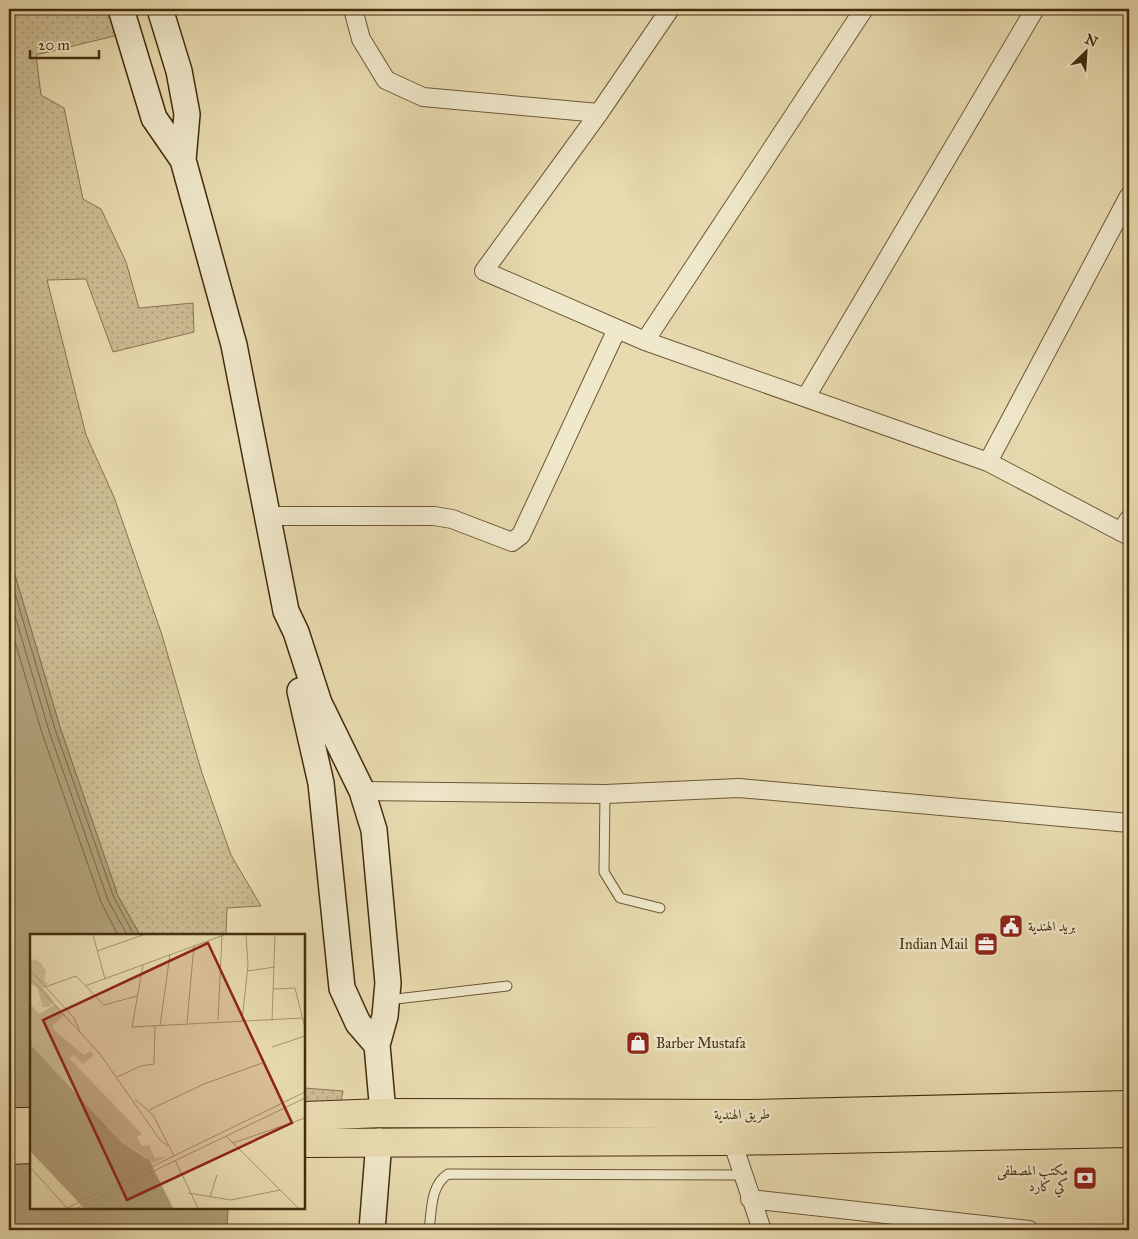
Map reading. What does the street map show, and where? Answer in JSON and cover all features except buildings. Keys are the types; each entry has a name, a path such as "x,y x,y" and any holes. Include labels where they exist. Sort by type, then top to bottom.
{"main road":[{"name":"طريق الهندية","path":"305,1116 383,1113 749,1114 1129,1104"},
{"path":"9,1122 30,1122"},
{"name":"طريق الهندية","path":"305,1143 732,1141 1129,1133"},
{"path":"9,1150 30,1149"}],"street":[{"path":"121,9 154,118 183,160 234,345 286,611 289,646 321,782 342,988 358,1023 376,1045"},
{"path":"160,9 180,71 187,114 183,160"},
{"path":"353,9 360,39 386,80 423,98 598,113"},
{"path":"670,9 484,271 645,342 806,396 988,462 1127,529"},
{"path":"645,342 864,9"},
{"path":"806,396 1035,9"},
{"path":"988,462 1129,196"},
{"path":"266,516 434,516 452,519 512,542 521,535 616,329"},
{"path":"286,611 326,719 362,791 374,830 388,983 388,1000 376,1045 383,1113"},
{"path":"362,791 605,794 739,788 1129,823"},
{"path":"732,1141 762,1230"},
{"path":"368,1142 372,1230"},
{"path":"750,1199 1029,1230"}],"lane":[{"path":"605,794 604,872 620,898 660,908"},
{"path":"388,1000 507,986"},
{"path":"429,1230 435,1188 441,1179 448,1174 743,1175"}],"shaded area":[{"path":"9,9 128,9 135,31 36,55 41,95 64,108 83,199 101,209 126,262 139,308 193,303 194,332 113,352 86,279 47,280 86,435 114,497 162,635 202,773 231,855 261,906 227,908 226,934 139,934 118,896 60,727 9,555"},
{"path":"305,1088 343,1091 341,1102 305,1102"}],"water":[{"path":"9,555 60,727 118,896 139,934 30,934 30,1209 228,1209 227,1230 9,1230"}],"place":[{"name":"بريد الهندية","path":"1011,926"},
{"name":"Indian Mail","path":"986,944"},
{"name":"Barber Mustafa","path":"638,1043"},
{"name":"مكتب المصطفى كي كارد","path":"1085,1178"}]}
